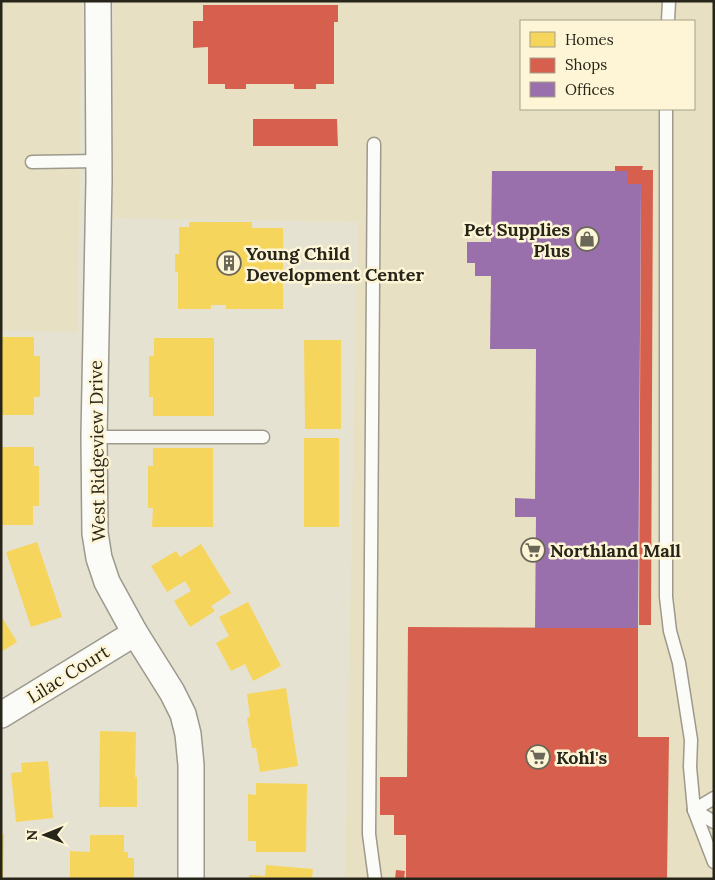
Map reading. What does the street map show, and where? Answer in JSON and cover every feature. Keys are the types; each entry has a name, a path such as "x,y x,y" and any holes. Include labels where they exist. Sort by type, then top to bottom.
{"street":[{"name":"West Ridgeview Drive","path":"98,1 94,437 95,533 99,558 107,582 134,633 172,692 183,714 188,734 191,764 191,879"},
{"name":"Lilac Court","path":"1,715 134,633"}],"lane":[{"path":"668,20 669,1"},
{"path":"666,110 666,597 670,631 679,663 691,740 690,767 694,810 714,862"},
{"path":"374,144 369,834 375,879"},
{"path":"32,162 98,161"},
{"path":"94,437 263,437"},
{"path":"694,810 714,798"},
{"path":"694,810 714,822"}],"shaded area":[{"path":"1,1 82,1 77,332 1,330"},
{"name":"Northland Mall","path":"114,1 714,1 714,879 345,879 358,222 113,218"}],"building: Homes":[{"name":"Young Child Development Center","path":"189,222 252,222 252,228 283,228 283,309 226,309 226,305 211,305 211,309 178,309 178,272 175,272 175,254 179,254 179,227 189,227"},
{"path":"1,337 34,337 34,356 40,356 40,397 34,397 34,415 1,415"},
{"path":"154,338 214,338 214,416 153,416 153,397 149,397 149,356 154,356"},
{"path":"304,340 341,340 341,429 305,429"},
{"path":"304,438 339,438 339,527 304,527"},
{"path":"1,447 34,447 34,466 39,466 39,506 33,506 33,525 1,525"},
{"path":"153,448 213,448 213,527 152,527 153,508 148,508 148,466 153,466"},
{"path":"37,542 62,617 31,627 6,552"},
{"path":"201,544 231,593 211,606 215,611 190,627 174,601 191,591 185,581 167,592 151,566 176,551 180,557"},
{"path":"248,602 281,666 253,681 245,664 231,671 216,643 229,636 219,617"},
{"path":"3,619 17,642 1,652 1,620"},
{"path":"286,688 298,766 260,772 256,748 252,748 247,718 250,717 247,694"},
{"path":"100,731 136,732 135,777 137,777 137,807 99,807"},
{"path":"48,761 53,818 16,822 11,773 22,772 21,763"},
{"path":"256,783 307,784 306,852 256,852 256,841 248,841 248,794 256,795"},
{"path":"1,834 4,834 3,877 1,877"},
{"path":"90,835 124,835 124,852 128,852 128,858 134,858 134,879 70,879 70,851 90,852"},
{"path":"266,865 313,869 312,879 249,879 249,875 265,876"}],"building: Shops":[{"path":"203,5 338,5 338,22 334,22 334,84 316,84 316,89 294,89 294,84 246,84 246,89 225,89 225,84 208,84 208,47 193,48 193,21 203,21"},
{"path":"253,119 337,119 338,146 253,146"},
{"path":"615,166 643,166 642,170 653,170 651,625 639,625 641,184 628,184 628,171 615,171"},
{"name":"Kohl's","path":"408,627 638,628 638,737 669,737 667,879 406,879 406,835 394,835 394,815 380,815 380,777 407,777"},
{"path":"396,870 405,871 404,879 395,879"}],"building: Offices":[{"path":"492,171 628,171 628,184 641,184 638,628 535,628 536,517 515,517 515,498 535,499 536,349 490,349 491,276 475,276 475,263 467,263 467,242 491,242"}],"place":[{"name":"Pet Supplies Plus","path":"587,239"},
{"name":"Young Child Development Center","path":"229,263"},
{"name":"Northland Mall","path":"533,550"},
{"name":"Kohl's","path":"538,757"}]}
